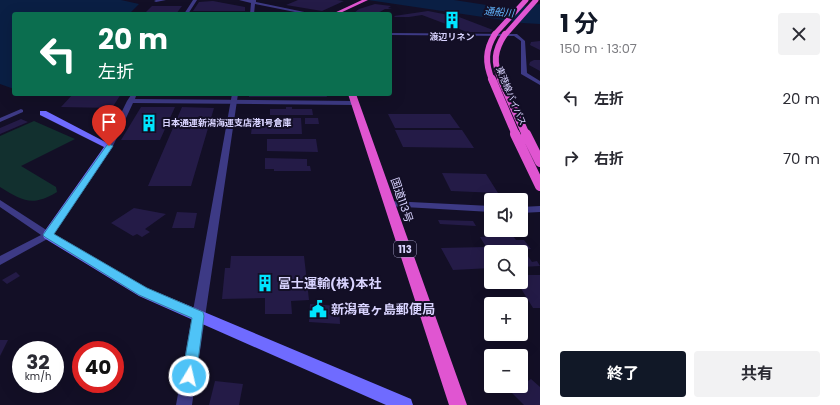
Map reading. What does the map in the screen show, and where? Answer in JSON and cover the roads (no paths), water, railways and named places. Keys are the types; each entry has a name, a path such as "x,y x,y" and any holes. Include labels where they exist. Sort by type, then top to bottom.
{"highway":[{"path":"338,12 365,0"},
{"name":"東港線バイパス","path":"526,0 490,41 486,53 486,60 514,131 540,186"},
{"name":"東港線バイパス","path":"536,0 500,42 495,60 496,68 525,133 540,162"},
{"name":"国道113号","path":"354,99 458,405"}],"main road":[{"path":"43,113 109,146 48,235 143,292 405,405"}],"street":[{"path":"187,12 195,0"},
{"path":"241,0 253,1 303,12"},
{"path":"252,12 253,1"},
{"path":"109,146 132,97 354,99"},
{"path":"184,405 234,98"}],"lane":[{"path":"156,1 164,0"},
{"path":"392,34 515,35 523,41 524,74 540,83"},
{"path":"0,120 21,111"},
{"path":"0,204 48,235 0,261"},
{"path":"390,204 484,209"},
{"path":"528,210 540,209"}],"water":[{"path":"0,0 121,0 139,4 131,12 12,12 12,88 0,84"},
{"name":"通船川","path":"368,0 454,0 506,8 540,4 540,24 523,23"}],"place":[{"name":"渡辺リネン","path":"452,20"},
{"name":"日本通運新潟海運支店港1号倉庫","path":"149,123"},
{"name":"富士運輸(株)本社","path":"265,283"},
{"name":"新潟竜ヶ島郵便局","path":"318,309"}]}
